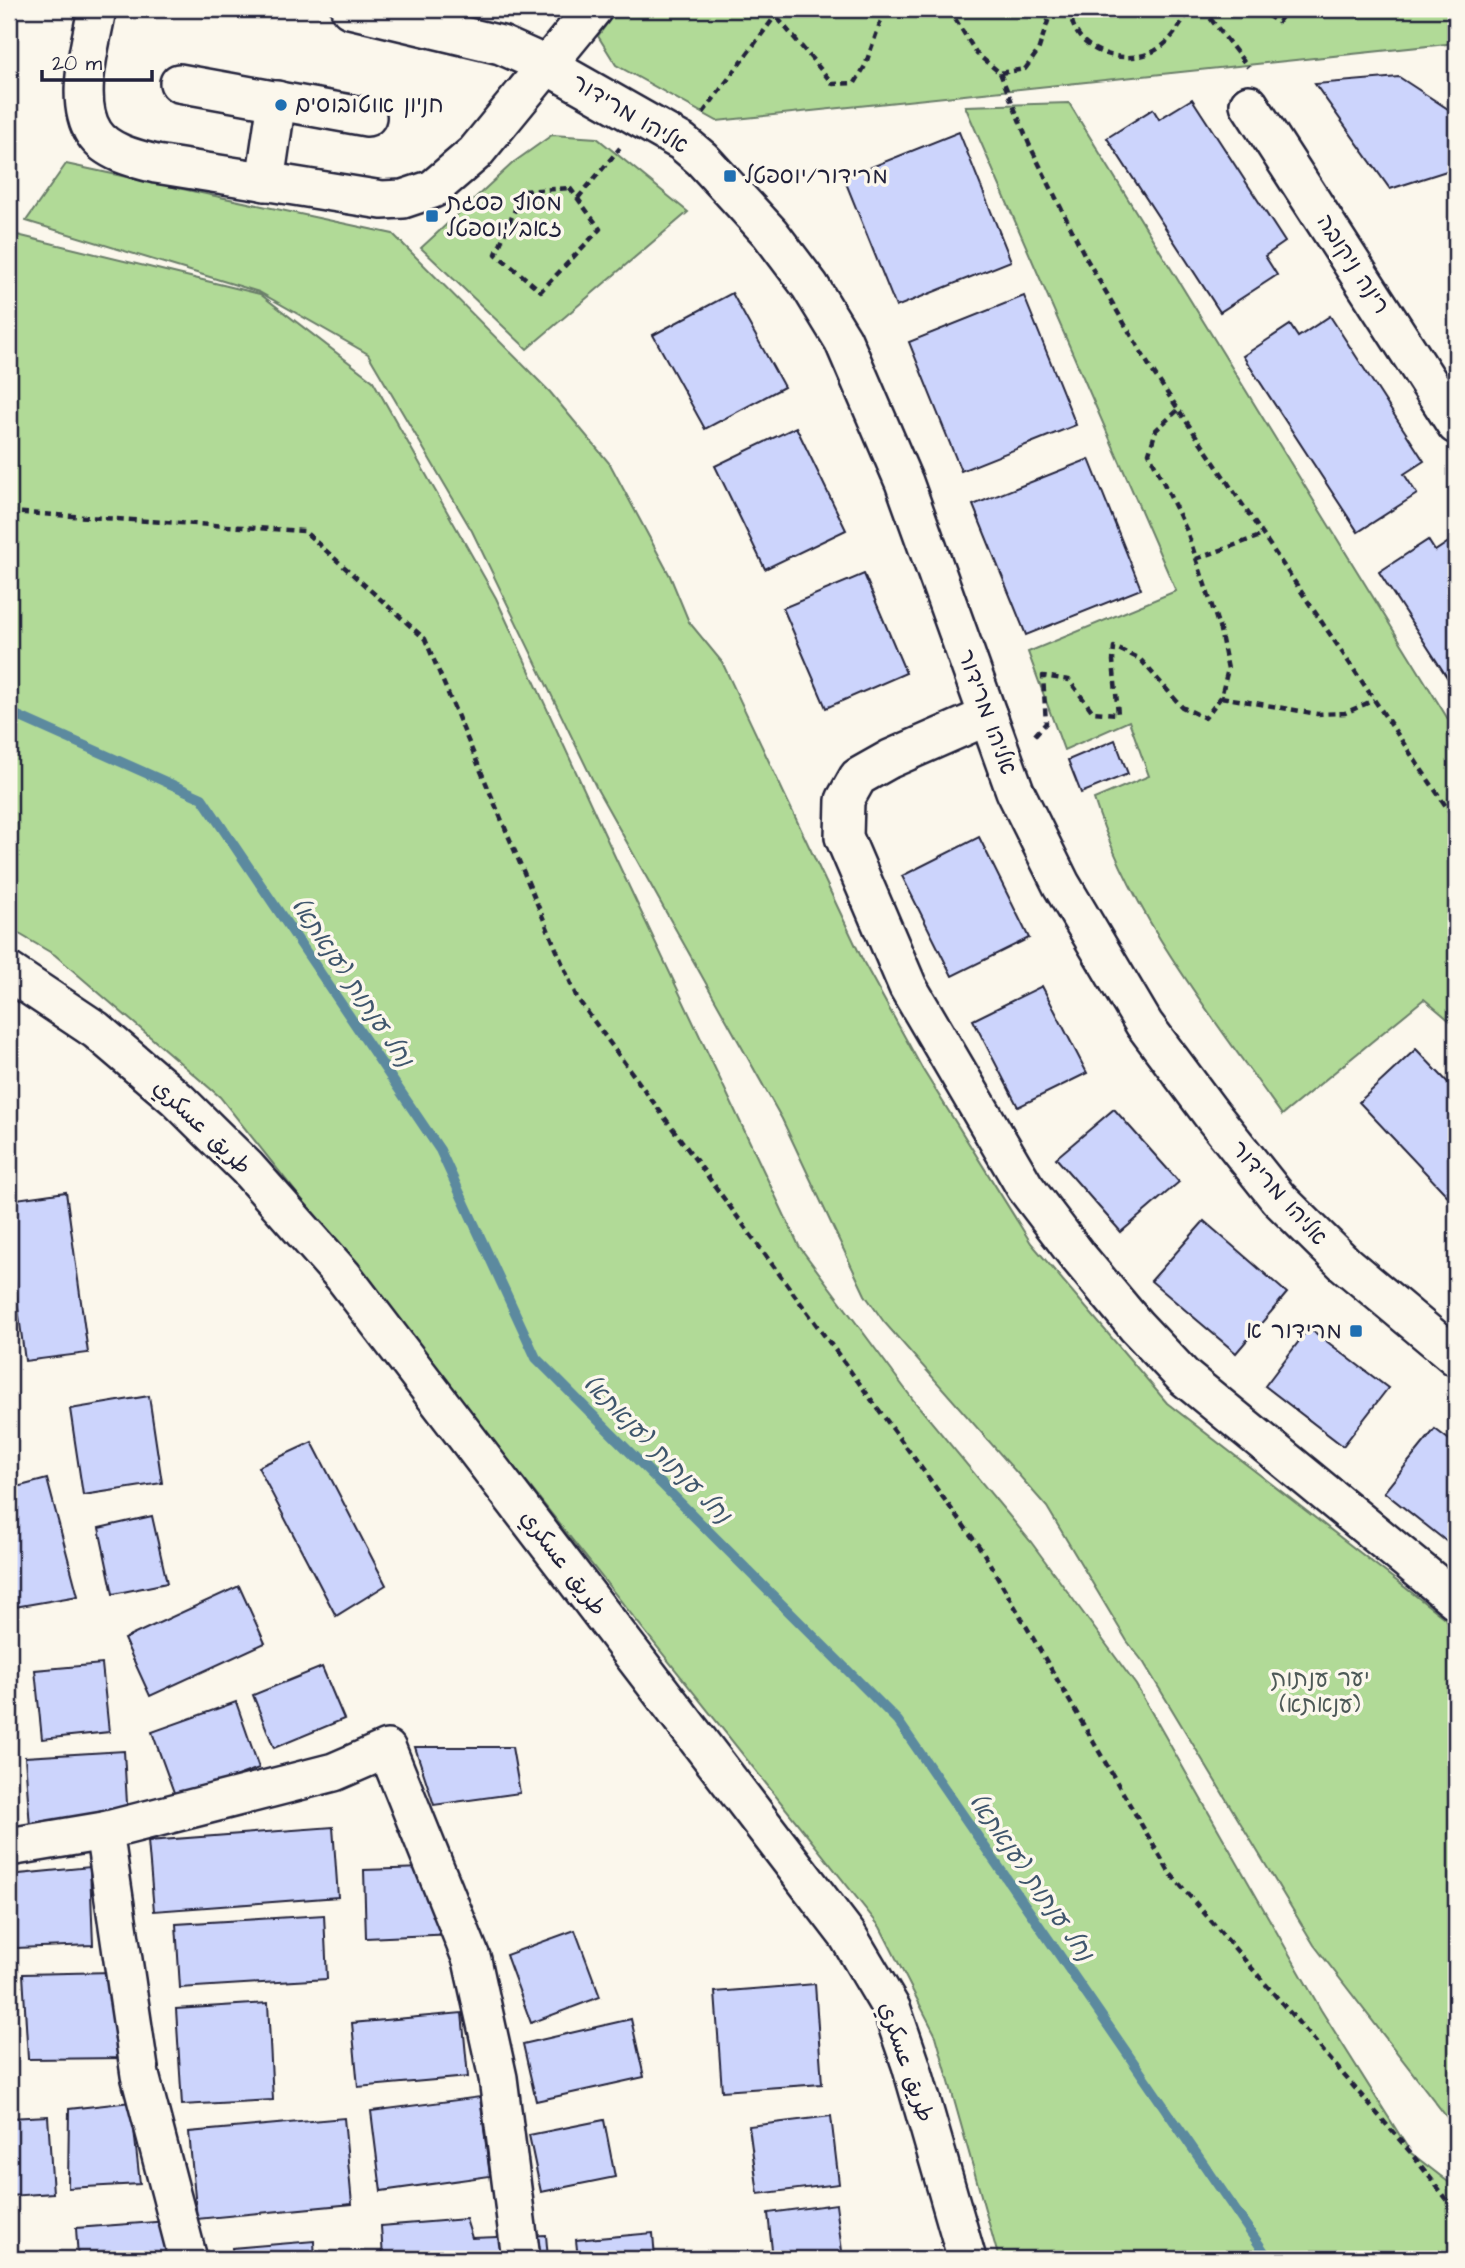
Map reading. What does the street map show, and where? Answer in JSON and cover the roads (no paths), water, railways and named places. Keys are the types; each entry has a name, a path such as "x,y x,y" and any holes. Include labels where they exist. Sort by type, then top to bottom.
{"street":[{"path":"97,9 85,78 85,107 94,133 111,149 156,164 382,200 403,199 421,193 445,180 475,153 593,9"},
{"name":"אליהו מרידור","path":"350,9 501,46 548,66 682,142 702,159 770,233 810,286 844,340 904,482 1015,791 1061,884 1144,1024 1212,1115 1287,1208 1345,1264 1456,1357"},
{"path":"180,82 367,117"},
{"path":"265,182 277,100"},
{"name":"רינה ניקובה","path":"1250,104 1456,425"},
{"path":"988,716 890,759 858,778 845,800 844,837 908,986 1025,1187 1136,1326 1184,1377 1456,1600"},
{"name":"طريق عسكري","path":"9,972 96,1030 177,1100 247,1168 343,1276 848,1936 892,2010 911,2065 967,2259"},
{"path":"9,1847 104,1831 334,1772 387,1749 472,1960 498,2077 521,2259"},
{"path":"104,1831 140,2075 188,2259"}],"waterway":[{"name":"נחל ענתות (ענאתא)","path":"9,712 202,798 440,1150 536,1358 898,1721 1269,2259"}],"place":[{"name":"חניון אוטובוסים","path":"281,105"},
{"name":"מרידור/יוספטל","path":"730,176"},
{"name":"מסוף פסגת זאב/יוספטל","path":"432,216"},
{"name":"מרידור א","path":"1356,1331"}],"park label":[{"name":"יער ענתות (ענאתא)","path":"1320,1692"}]}
